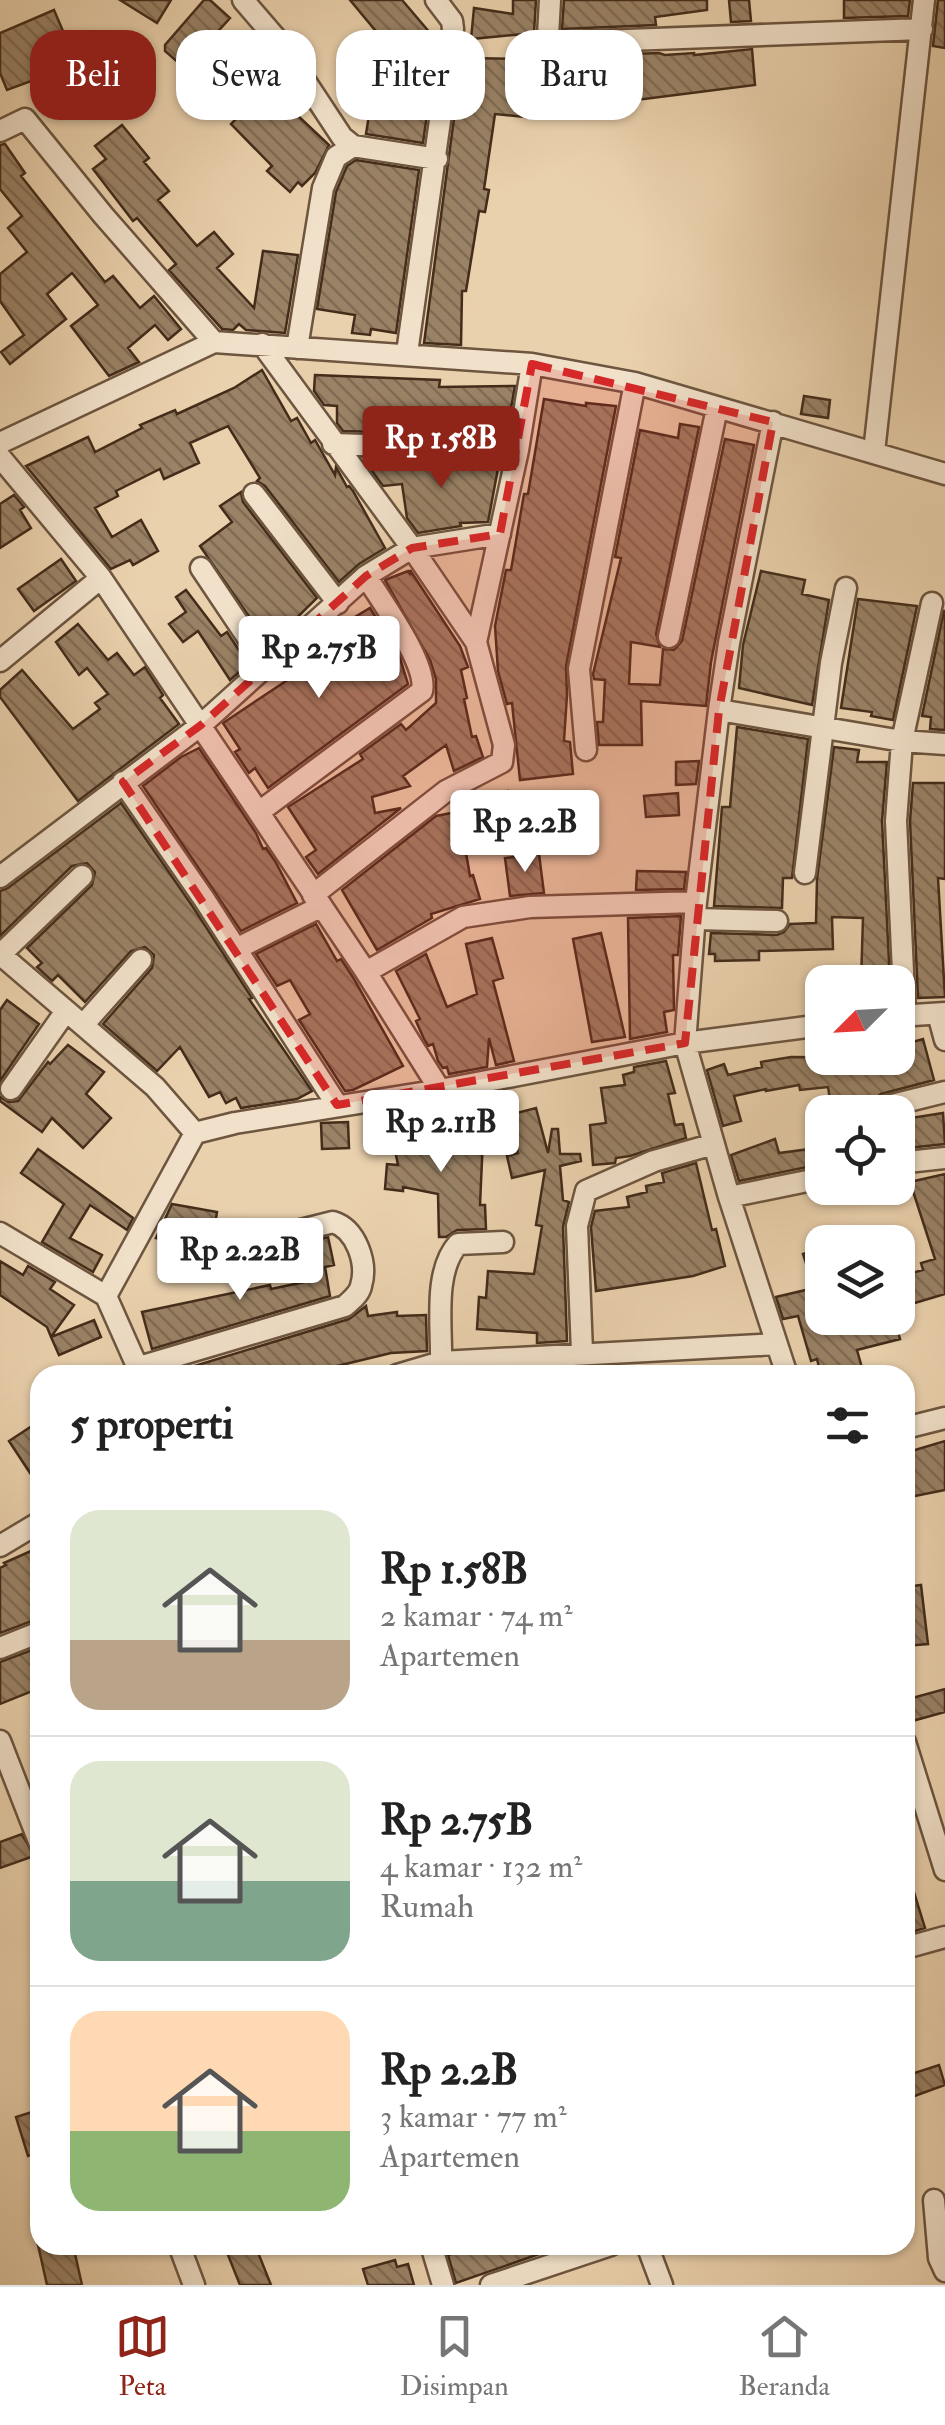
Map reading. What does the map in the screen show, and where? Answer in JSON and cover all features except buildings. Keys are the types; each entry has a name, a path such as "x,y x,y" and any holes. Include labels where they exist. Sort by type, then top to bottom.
{"street":[{"path":"406,353 453,29 436,0"},
{"path":"547,30 550,0"},
{"path":"874,452 924,0"},
{"path":"252,3 342,137 353,146 437,158"},
{"path":"643,39 922,29"},
{"path":"0,131 26,119 103,215 214,342"},
{"path":"297,348 323,188 336,157 353,146"},
{"path":"0,443 214,342 532,364 635,382 945,474"},
{"path":"236,948 316,901 446,792 502,762 504,745 476,642 262,344"},
{"path":"476,642 518,450 532,364"},
{"path":"586,750 579,669 635,382"},
{"path":"669,637 717,408"},
{"path":"773,422 719,710 685,1043 783,1365"},
{"path":"333,444 518,450"},
{"path":"0,457 101,578 366,972 440,1090"},
{"path":"254,494 338,603"},
{"path":"0,877 201,725 366,576 412,548 500,534"},
{"path":"201,568 268,668"},
{"path":"259,812 422,691 423,678 414,659 366,576"},
{"path":"0,661 101,578"},
{"path":"806,872 822,725 846,588"},
{"path":"900,965 896,821 902,741 932,603"},
{"path":"719,710 902,741 945,744"},
{"path":"123,782 337,1105"},
{"path":"82,876 0,954 155,1086 195,1133"},
{"path":"366,972 463,917 530,907 696,911 777,921"},
{"path":"84,1024 141,960"},
{"path":"11,1089 66,1011"},
{"path":"915,1015 941,1014 945,1040"},
{"path":"195,1133 685,1043 805,1028"},
{"path":"915,1099 945,1092"},
{"path":"106,1296 195,1133"},
{"path":"582,1352 577,1226 586,1191 654,1162 714,1144"},
{"path":"915,1161 945,1158"},
{"path":"729,1197 805,1181"},
{"path":"159,1365 345,1306 360,1291 360,1260 354,1234 346,1226 333,1222 245,1244"},
{"path":"0,1234 106,1296 137,1365"},
{"path":"441,1362 442,1288 448,1255 458,1244 503,1242"},
{"path":"431,1365 540,1365 582,1352 776,1344"},
{"path":"915,1426 945,1418"},
{"path":"3,1538 30,1526"},
{"path":"0,1648 30,1636"},
{"path":"0,1741 30,1818"},
{"path":"915,1768 938,1827 945,1870"},
{"path":"915,1945 945,1937"},
{"path":"934,2200 939,2258 945,2271"},
{"path":"184,2255 194,2285"},
{"path":"433,2255 443,2285"},
{"path":"491,2285 581,2255"},
{"path":"650,2255 662,2285"}],"highlighted area":[{"path":"532,364 773,422 719,710 685,1043 337,1105 123,782 201,725 366,576 412,548 500,534"}]}
